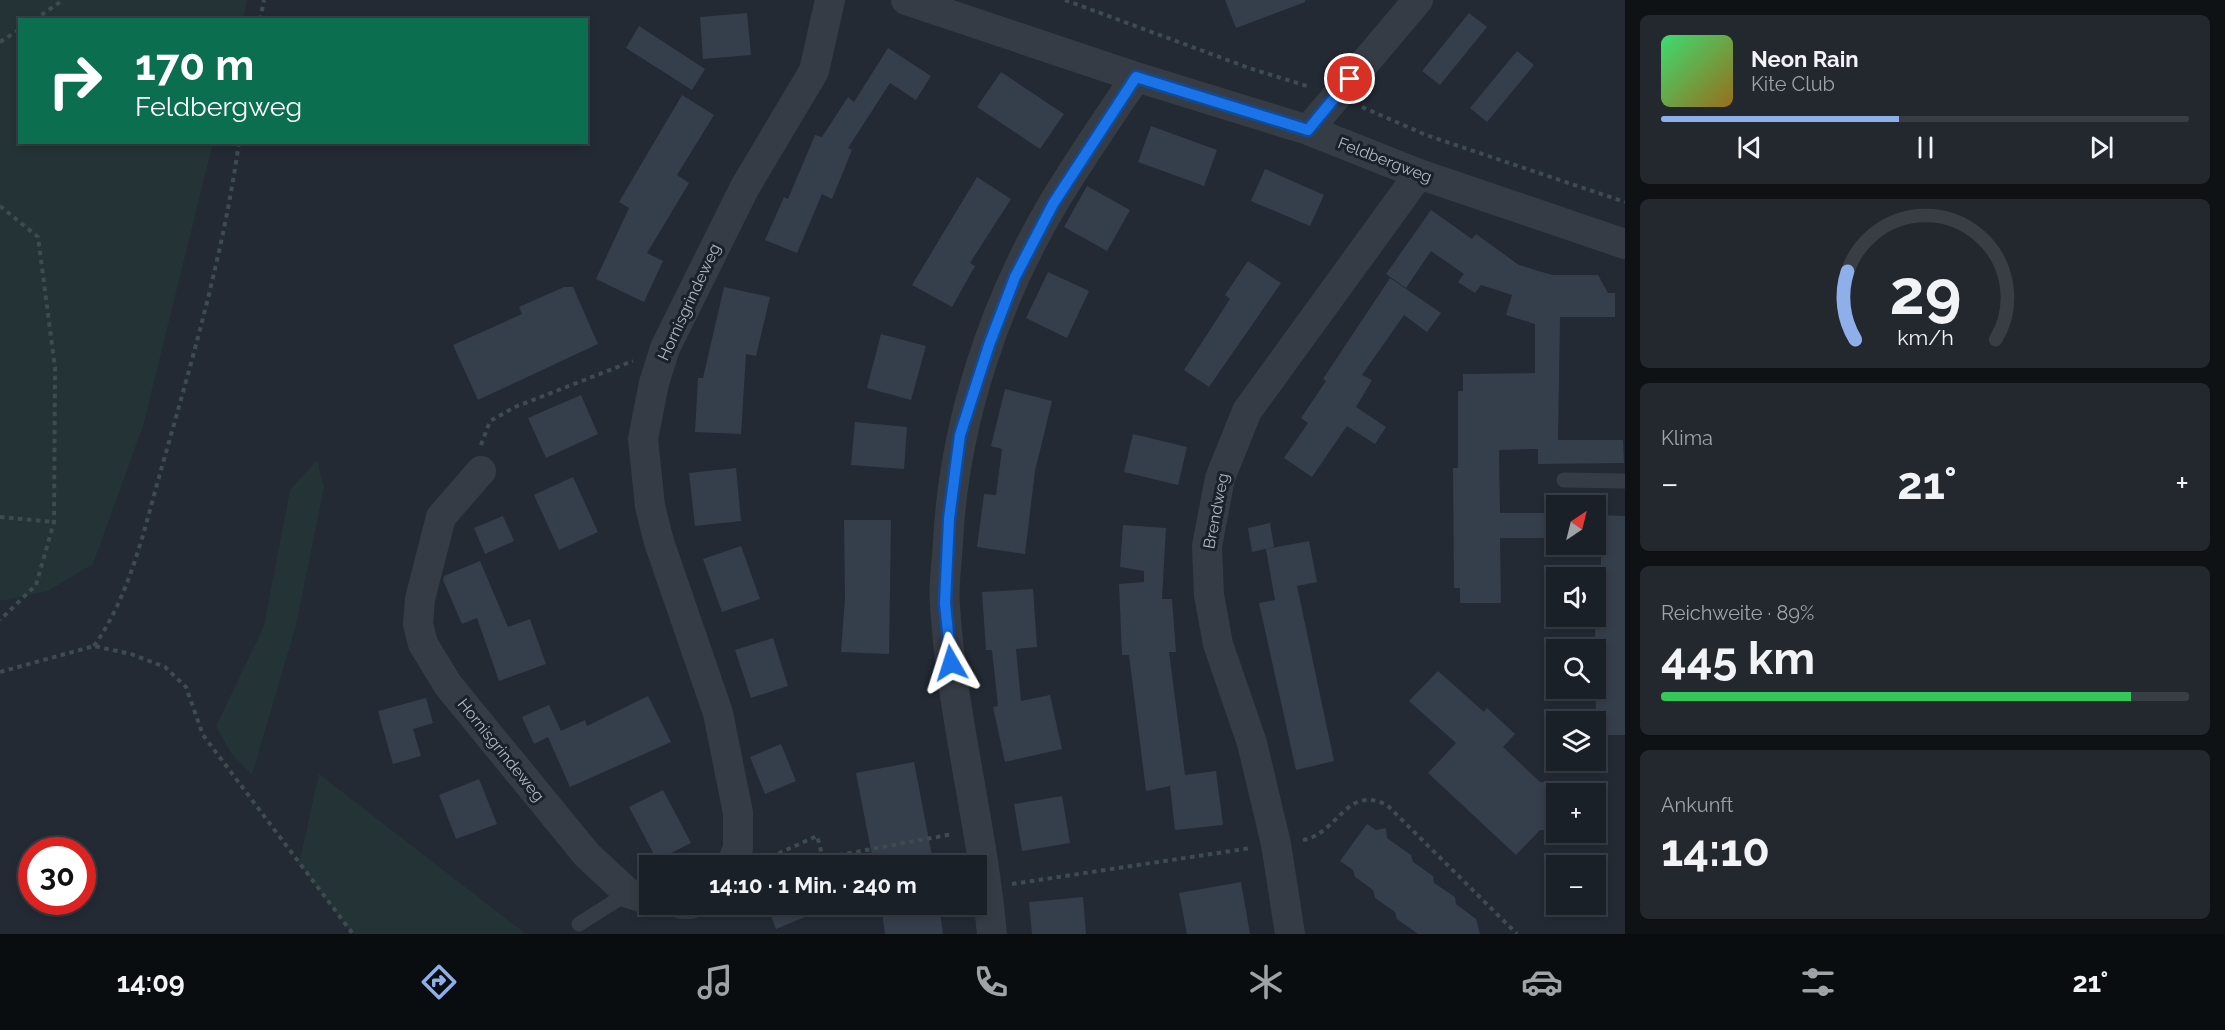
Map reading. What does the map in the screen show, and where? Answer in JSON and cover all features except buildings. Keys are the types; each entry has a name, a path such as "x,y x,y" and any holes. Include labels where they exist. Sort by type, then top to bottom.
{"street":[{"name":"Hornisgrindeweg","path":"735,855 738,813 718,713 658,542 650,506 643,439 654,383 665,348 744,187 814,71 830,0"},
{"name":"Feldbergweg","path":"906,0 1136,77 1308,130 1419,174 1625,244"},
{"path":"1308,130 1418,0"},
{"path":"992,934 988,888 953,682 945,603 949,519 960,435 989,345 1015,277 1053,204 1136,77"},
{"name":"Brendweg","path":"1290,934 1276,844 1252,743 1218,644 1209,595 1207,546 1220,478 1247,411 1419,174"},
{"name":"Hornisgrindeweg","path":"481,471 441,517 420,599 418,624 423,644 448,685 580,846 639,896"}],"lane":[{"path":"1564,480 1625,481"},
{"path":"579,924 639,896"}],"path":[{"path":"37,18 63,0"},
{"path":"260,18 264,0"},
{"path":"0,42 18,30"},
{"path":"94,646 110,623 135,559 186,383 230,205 239,144"},
{"path":"0,206 38,237 55,368 54,522 36,585 0,620"},
{"path":"481,471 480,448 490,421 515,407 665,348"},
{"path":"0,517 54,522"},
{"path":"0,672 94,646 131,654 165,667 186,687 203,735 353,934"},
{"path":"988,888 1310,839 1352,804 1364,799 1375,799 1387,805 1517,934"},
{"path":"840,855 977,830"},
{"path":"775,855 817,836 822,855"}],"shaded area":[{"path":"0,0 247,0 243,18 18,18 18,144 213,144 143,426 93,564 48,591 0,601"},
{"path":"317,460 324,487 296,625 252,775 231,753 216,726 264,626 290,490"},
{"path":"319,774 526,934 353,934 299,864"}],"route":[{"path":"951,663 945,603 949,519 960,435 989,345 1015,277 1053,204 1086,150 1136,77 1308,130 1350,79"}]}
